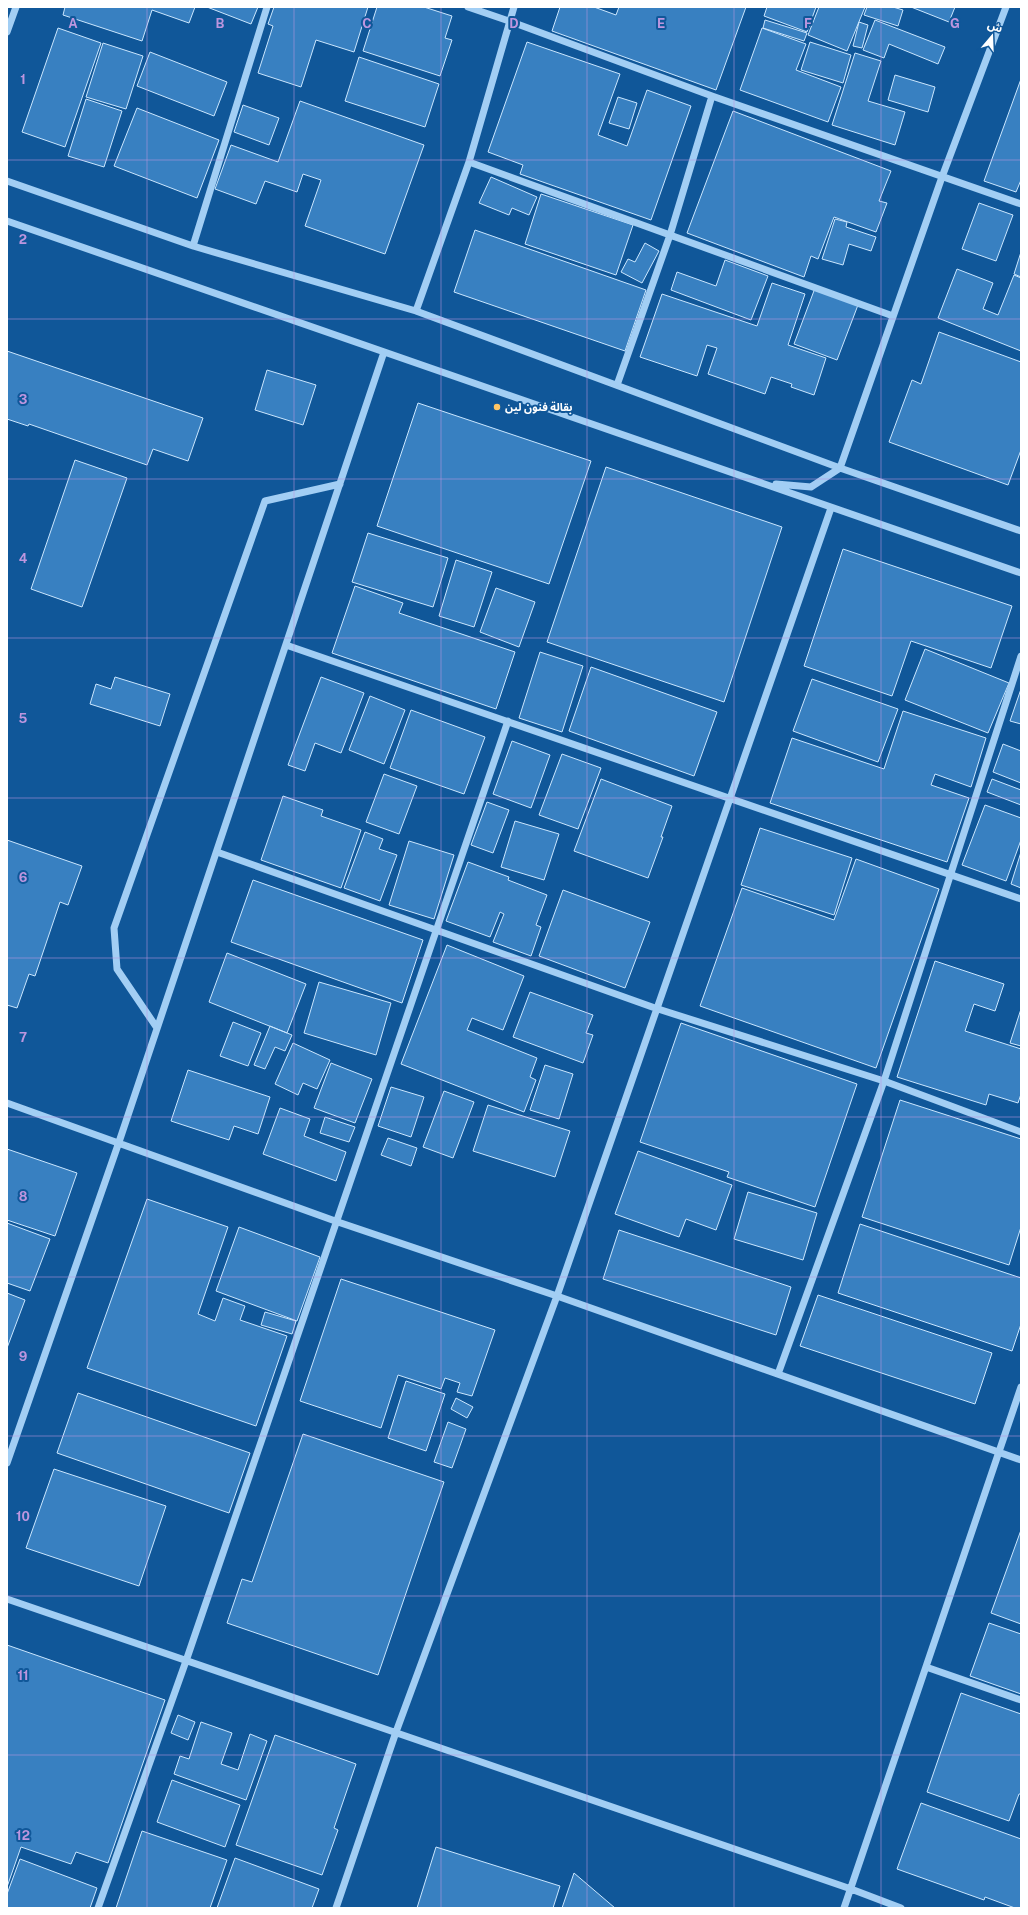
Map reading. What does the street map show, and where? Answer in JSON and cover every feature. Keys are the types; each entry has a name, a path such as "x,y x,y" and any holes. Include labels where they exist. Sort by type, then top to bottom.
{"street":[{"path":"7,32 16,7"},
{"path":"193,246 267,7"},
{"path":"468,7 510,21 712,96 1021,204"},
{"path":"416,311 469,162 514,7"},
{"path":"747,478 784,486 811,487 840,468 942,177 1006,7"},
{"path":"618,385 670,235 712,96"},
{"path":"469,162 893,316"},
{"path":"7,181 193,246 416,311 840,468 1021,531"},
{"path":"7,221 1021,573"},
{"path":"7,1463 119,1142 384,352"},
{"path":"157,1028 117,969 114,928 265,501 340,484"},
{"path":"336,1908 396,1732 556,1296 655,1008 831,508"},
{"path":"286,645 730,797 1021,899"},
{"path":"778,1374 884,1081 1021,656"},
{"path":"98,1908 186,1661 338,1222 508,721"},
{"path":"217,852 655,1008 884,1081 1021,1132"},
{"path":"7,1103 338,1222 556,1296 1021,1460"},
{"path":"844,1908 1021,1387"},
{"path":"7,1599 851,1889 901,1908"},
{"path":"926,1667 1021,1700"}],"building":[{"path":"65,7 195,7 189,23 152,10 142,41 63,15"},
{"path":"207,7 258,7 251,24"},
{"path":"274,7 368,7 354,52 316,40 301,87 258,73 273,26 268,24"},
{"path":"377,7 424,7 452,16 445,38 452,40 440,76 363,51"},
{"path":"560,7 594,7 616,15 619,7 746,7 716,90 552,31"},
{"path":"767,7 816,7 807,32 764,16"},
{"path":"819,7 865,7 847,51 808,35"},
{"path":"867,7 893,7 903,10 898,26 864,15"},
{"path":"911,7 955,7 949,22"},
{"path":"765,20 807,33 804,41 763,28"},
{"path":"875,20 945,47 938,64 889,44 884,58 863,50"},
{"path":"859,22 868,25 862,48 853,46"},
{"path":"58,28 101,43 65,147 22,132"},
{"path":"762,28 806,44 796,70 841,87 828,122 740,90"},
{"path":"527,42 620,74 598,135 627,146 647,90 691,106 651,220 520,174 523,165 488,152"},
{"path":"810,42 851,55 843,83 801,70"},
{"path":"103,43 143,56 126,109 86,97"},
{"path":"150,52 227,82 214,116 137,86"},
{"path":"855,53 881,61 868,101 905,112 895,145 832,125"},
{"path":"359,57 439,84 425,127 345,101"},
{"path":"895,75 935,87 928,112 888,100"},
{"path":"1021,79 1021,180 1016,192 984,181"},
{"path":"618,97 637,103 629,129 609,123"},
{"path":"86,99 122,111 104,167 68,156"},
{"path":"300,101 424,145 385,254 305,226 321,180 303,174 297,192 265,181 256,204 215,189 231,145 278,162"},
{"path":"243,105 279,118 269,145 234,132"},
{"path":"137,108 219,140 197,198 114,166"},
{"path":"733,111 891,171 879,201 887,203 876,232 834,217 818,259 811,256 804,277 687,233"},
{"path":"491,177 537,197 529,215 512,208 509,215 479,203"},
{"path":"541,194 633,225 616,275 525,244"},
{"path":"979,203 1013,215 996,261 962,249"},
{"path":"835,219 847,222 846,227 876,237 871,251 849,244 843,265 822,259"},
{"path":"475,230 646,290 625,351 454,292"},
{"path":"645,243 659,251 642,283 621,272 628,259 635,262"},
{"path":"1021,252 1021,277 1014,274"},
{"path":"725,260 768,276 751,320 671,290 677,272 716,286"},
{"path":"957,269 993,283 983,309 998,315 1014,275 1021,278 1021,351 938,318"},
{"path":"772,283 805,294 788,345 826,358 814,395 791,387 792,384 771,377 765,394 708,374 717,348 707,345 697,376 640,357 662,294 757,326"},
{"path":"815,288 858,305 837,360 794,344"},
{"path":"939,332 1021,362 1021,450 1008,485 889,442 912,380 921,384"},
{"path":"7,351 203,418 188,461 153,449 147,465 29,424 28,426 7,419"},
{"path":"267,370 316,385 303,425 255,410"},
{"path":"418,403 591,461 549,584 377,526"},
{"path":"75,460 127,478 82,607 31,589"},
{"path":"606,467 782,527 724,702 547,642"},
{"path":"368,533 448,558 433,607 352,582"},
{"path":"843,549 1012,606 991,668 911,641 892,696 804,666"},
{"path":"456,560 492,572 474,627 439,616"},
{"path":"355,586 403,603 399,613 515,652 496,709 332,653"},
{"path":"496,588 535,602 519,647 480,632"},
{"path":"925,649 1009,683 988,733 905,700"},
{"path":"540,652 583,666 562,732 519,718"},
{"path":"591,667 717,712 694,776 569,731"},
{"path":"115,677 170,694 160,726 90,704 96,684 111,689"},
{"path":"321,677 364,693 341,753 315,743 305,771 288,765"},
{"path":"812,679 898,709 878,762 793,731"},
{"path":"1021,689 1021,724 1010,721"},
{"path":"370,696 405,710 384,764 349,750"},
{"path":"411,710 485,737 464,794 390,768"},
{"path":"903,711 986,738 971,787 935,774 931,785 969,798 947,862 770,803 792,738 884,769"},
{"path":"512,741 550,755 531,808 493,794"},
{"path":"1003,744 1021,751 1021,783 993,772"},
{"path":"562,754 601,768 578,829 539,815"},
{"path":"384,774 417,786 399,834 366,822"},
{"path":"601,779 672,806 661,837 663,837 648,878 574,851"},
{"path":"992,779 1021,790 1021,805 987,792"},
{"path":"283,796 323,810 321,816 361,830 341,888 261,860"},
{"path":"487,802 509,810 493,853 471,845"},
{"path":"985,805 1021,818 1021,840 1006,881 962,865"},
{"path":"515,821 559,834 544,880 501,867"},
{"path":"760,828 852,858 834,915 741,885"},
{"path":"365,832 383,839 379,849 397,855 380,901 344,888"},
{"path":"7,840 82,866 68,905 60,902 35,976 29,974 17,1008 7,1005"},
{"path":"409,841 454,855 434,919 389,905"},
{"path":"1021,852 1021,888 1011,884"},
{"path":"856,859 939,889 876,1068 700,1006 742,888 834,920"},
{"path":"468,862 509,877 508,880 547,895 536,925 541,927 531,956 493,942 504,914 500,912 490,937 446,921"},
{"path":"253,880 423,940 402,1003 231,942"},
{"path":"563,890 650,922 625,988 539,956"},
{"path":"447,945 524,976 503,1030 472,1018 467,1030 537,1058 530,1077 536,1080 524,1112 401,1064"},
{"path":"227,953 306,984 287,1033 209,1002"},
{"path":"935,961 1004,984 995,1011 974,1004 965,1031 1021,1049 1021,1094 1018,1103 989,1094 986,1105 897,1077"},
{"path":"319,982 391,1003 376,1055 304,1033"},
{"path":"530,992 593,1015 586,1033 593,1035 583,1063 513,1037"},
{"path":"1021,1009 1021,1046 1010,1043"},
{"path":"233,1022 261,1033 248,1066 220,1056"},
{"path":"681,1023 857,1084 815,1207 727,1177 729,1172 640,1142"},
{"path":"270,1026 292,1035 285,1051 275,1047 265,1069 254,1065"},
{"path":"293,1043 330,1060 317,1089 303,1083 298,1095 275,1084"},
{"path":"331,1063 372,1079 355,1123 314,1108"},
{"path":"545,1065 573,1074 559,1119 530,1110"},
{"path":"188,1070 270,1097 258,1134 234,1126 229,1140 171,1121"},
{"path":"391,1087 424,1097 411,1137 378,1126"},
{"path":"444,1091 474,1102 453,1158 423,1147"},
{"path":"900,1100 1021,1139 1021,1227 1009,1265 862,1217"},
{"path":"488,1105 570,1131 555,1177 473,1151"},
{"path":"280,1108 310,1119 304,1136 346,1152 336,1181 263,1154"},
{"path":"325,1117 355,1127 349,1142 320,1133"},
{"path":"388,1138 417,1148 411,1166 381,1155"},
{"path":"7,1149 77,1173 55,1236 7,1220"},
{"path":"638,1151 732,1185 716,1230 686,1219 679,1237 615,1214"},
{"path":"748,1192 817,1213 803,1260 734,1239"},
{"path":"147,1199 228,1227 198,1314 215,1321 223,1298 245,1306 240,1320 287,1336 256,1426 87,1368"},
{"path":"7,1223 50,1239 30,1291 7,1283"},
{"path":"860,1224 1021,1278 1021,1324 1012,1351 838,1293"},
{"path":"239,1227 320,1257 297,1321 216,1291"},
{"path":"619,1230 791,1287 776,1335 603,1279"},
{"path":"341,1279 495,1330 472,1396 457,1392 460,1383 445,1378 441,1389 398,1375 381,1428 300,1401"},
{"path":"7,1293 25,1300 7,1348"},
{"path":"818,1295 992,1353 975,1404 800,1346"},
{"path":"265,1312 296,1321 292,1334 261,1325"},
{"path":"406,1381 445,1394 426,1451 388,1438"},
{"path":"78,1393 250,1453 229,1513 57,1453"},
{"path":"456,1398 473,1407 467,1418 451,1409"},
{"path":"448,1422 466,1429 452,1468 434,1462"},
{"path":"303,1434 444,1482 378,1675 227,1623 242,1579 252,1582"},
{"path":"54,1469 166,1506 139,1586 26,1548"},
{"path":"1021,1530 1021,1624 991,1613"},
{"path":"989,1623 1021,1634 1021,1694 970,1676"},
{"path":"7,1645 165,1700 108,1863 76,1852 71,1864 21,1847 7,1887"},
{"path":"961,1693 1021,1714 1021,1794 1019,1794 1009,1821 927,1792"},
{"path":"178,1715 195,1722 188,1740 171,1733"},
{"path":"201,1722 232,1733 221,1764 238,1770 250,1734 267,1741 246,1800 174,1774 180,1756 189,1759"},
{"path":"275,1735 356,1764 334,1828 338,1830 322,1875 236,1845"},
{"path":"172,1780 240,1805 225,1847 157,1822"},
{"path":"921,1803 1021,1839 1021,1908 1015,1908 985,1897 984,1900 897,1869"},
{"path":"142,1831 227,1860 210,1908 116,1908"},
{"path":"436,1847 560,1886 553,1908 417,1908"},
{"path":"235,1858 319,1889 312,1908 217,1908"},
{"path":"20,1859 97,1888 90,1908 7,1908 7,1894"},
{"path":"574,1873 615,1908 562,1908"}],"place":[{"name":"بقالة فنون لين","path":"497,407"}]}
